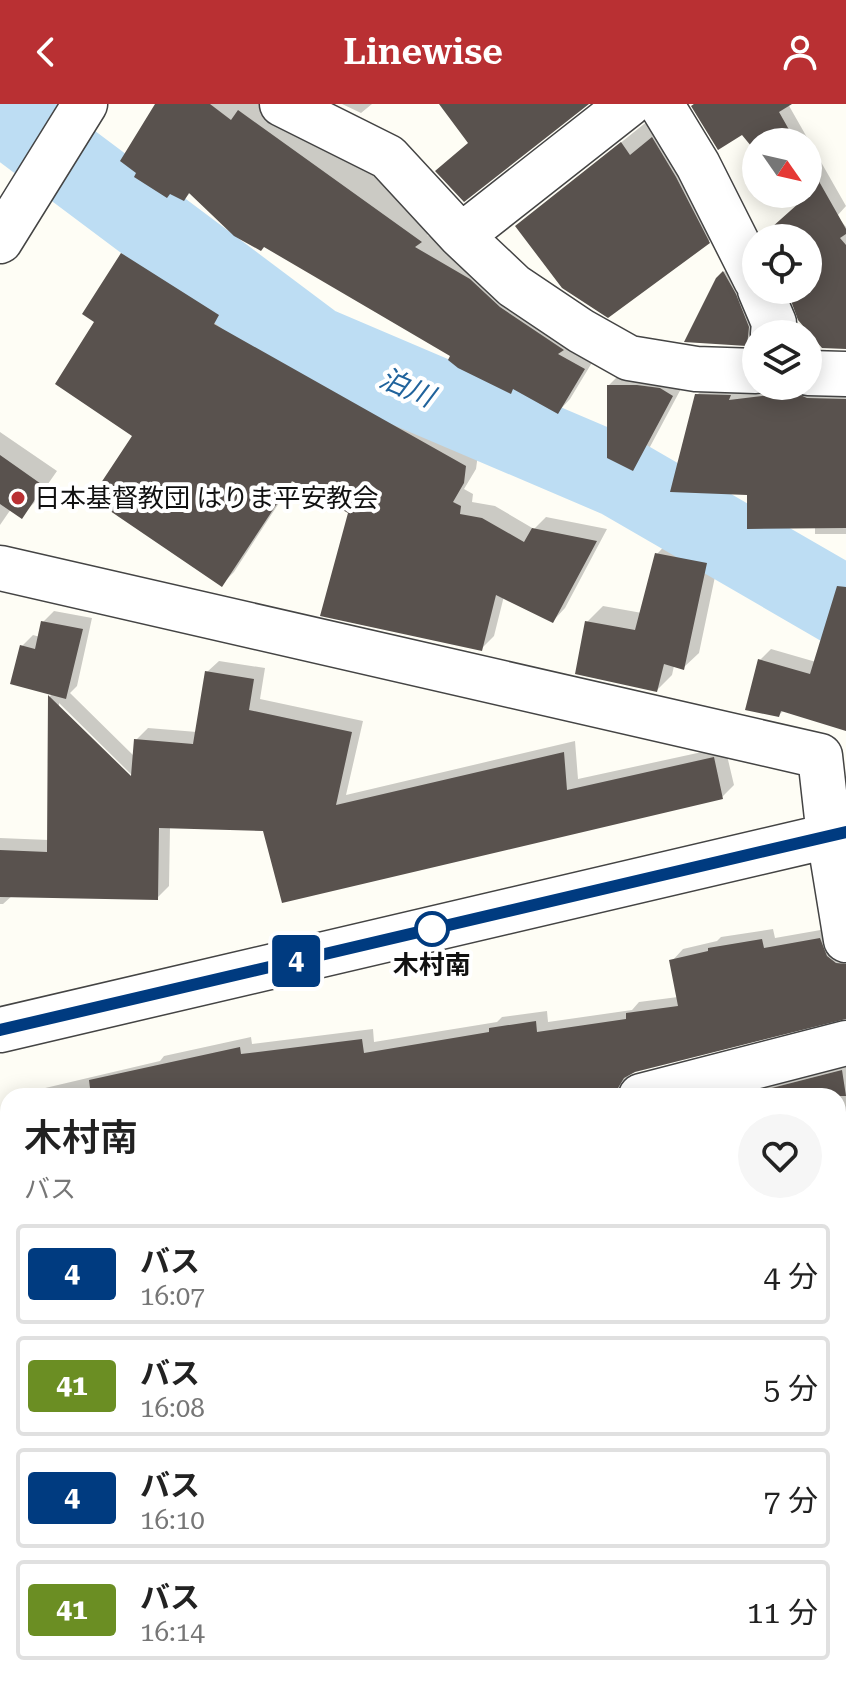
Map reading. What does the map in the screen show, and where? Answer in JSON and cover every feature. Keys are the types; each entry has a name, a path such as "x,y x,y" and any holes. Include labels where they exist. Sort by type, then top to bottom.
{"street":[{"path":"282,104 388,157 461,236 514,286 581,331 629,358 696,369 742,371"},
{"path":"461,236 629,104"},
{"path":"661,104 698,165 742,252"},
{"path":"0,241 75,121"},
{"path":"822,373 846,374"},
{"path":"0,568 820,756 837,834 846,940"},
{"path":"0,1030 837,834"},
{"path":"672,1088 846,1043"}],"building":[{"path":"155,104 210,104 231,120 238,110 422,242 415,247 470,279 500,307 564,350 558,354 585,369 558,414 513,389 511,394 458,368 448,360 450,356 264,247 261,251 234,236 189,193 184,201 170,194 167,198 134,177 136,173 120,161"},
{"path":"439,104 589,104 464,202 435,171 468,143"},
{"path":"792,104 779,112 788,128 742,128 742,135 718,150 691,106"},
{"path":"652,137 710,243 608,318 562,288 515,226 621,142 630,155"},
{"path":"822,187 846,229 846,234 840,238 846,245 846,349 822,348 822,320 798,320 792,304 822,304 822,224 775,224 793,208 822,208"},
{"path":"121,253 219,315 214,324 466,466 464,483 453,502 461,506 460,514 482,518 524,542 532,528 597,541 553,623 496,595 482,651 320,616 348,513 292,481 222,587 91,498 132,436 55,384 94,322 82,314"},
{"path":"723,271 746,320 742,320 742,346 684,342 716,278"},
{"path":"607,385 660,388 673,396 633,471 607,458"},
{"path":"695,394 731,395 729,400 846,399 846,528 747,529 747,495 670,492"},
{"name":"日本基督教団 はりま平安教会","path":"0,455 44,486 22,519 0,504"},
{"path":"655,553 707,563 684,670 664,664 657,692 575,674 585,621 635,630"},
{"path":"837,586 846,587 846,731 781,711 779,717 745,710 758,659 810,674"},
{"path":"41,621 83,629 66,699 10,684 20,645 35,649"},
{"path":"205,671 254,679 249,710 352,732 336,805 564,752 567,790 714,757 723,799 282,903 263,831 159,828 158,900 0,897 0,850 47,852 48,695 131,776 134,739 193,744"},
{"path":"820,938 827,956 836,963 846,964 846,1019 635,1072 624,1078 618,1088 90,1088 89,1080 240,1047 241,1054 362,1039 364,1053 536,1021 537,1032 626,1019 626,1013 678,1006 669,960 708,951 708,948 762,939 764,948"},
{"path":"842,1070 845,1088 772,1088"}],"waterway":[{"name":"泊川","path":"0,114 315,347 620,477 846,608"}],"bus line":[{"name":"4","path":"0,1030 846,832"}],"place":[{"name":"日本基督教団 はりま平安教会","path":"18,498"},
{"name":"木村南","path":"432,929"}]}
